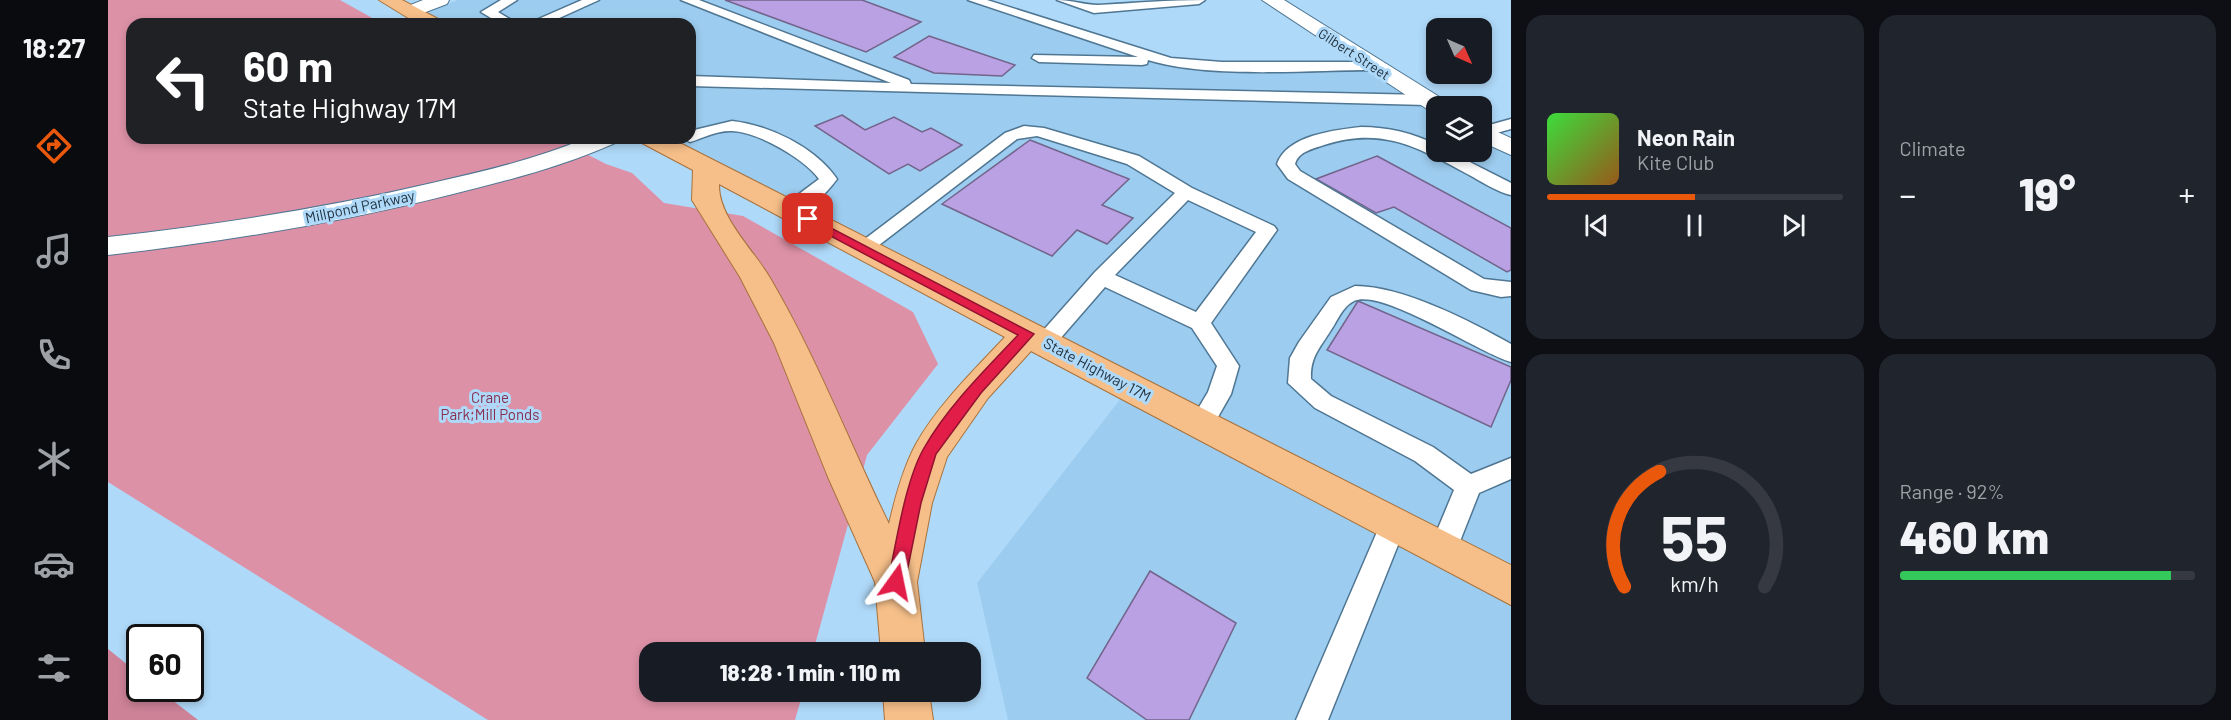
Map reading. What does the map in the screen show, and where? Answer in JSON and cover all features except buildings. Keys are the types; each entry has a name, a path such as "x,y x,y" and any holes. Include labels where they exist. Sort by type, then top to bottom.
{"main road":[{"path":"387,0 422,18"},
{"name":"State Highway 17M","path":"679,144 706,166 1511,586"},
{"path":"706,166 705,200 755,277 790,343 847,477 896,582"},
{"path":"902,642 896,582 913,503 930,452 976,389 1036,338"},
{"path":"907,702 909,720"}],"street":[{"path":"410,12 440,0"},
{"name":"Gilbert Street","path":"1271,0 1426,99"},
{"path":"1492,137 1511,148"},
{"name":"Millpond Parkway","path":"108,246 193,237 344,213 543,162 590,144"}],"lane":[{"path":"500,18 488,12 511,0"},
{"path":"549,18 593,0"},
{"path":"687,0 922,90"},
{"path":"974,0 1170,62"},
{"path":"1063,0 1095,9 1199,0"},
{"path":"1039,58 1222,66 1374,66"},
{"path":"696,81 922,90 1426,103"},
{"path":"1492,129 1511,124"},
{"path":"696,134 729,125 755,128 821,167 828,179 822,187 789,210"},
{"path":"864,248 1011,136 1024,131 1038,131 1133,160 1186,192 1267,230 1200,323"},
{"path":"1426,146 1403,135 1378,131 1346,131 1298,148 1288,156 1286,164 1294,175 1478,285 1501,290 1511,289"},
{"path":"1459,162 1511,190"},
{"path":"1036,338 1102,277 1186,192"},
{"path":"1102,277 1200,323 1228,366 1219,394 1201,424"},
{"path":"1469,486 1424,454 1323,402 1300,383 1298,359 1328,318 1335,303 1357,292 1386,296 1511,354"},
{"path":"1443,550 1469,486 1511,468"},
{"path":"1312,720 1393,525"}],"shaded area":[{"path":"458,0 989,0 1170,62 1374,66 1426,98 1426,162 1492,162 1492,137 1511,147 1511,720 1008,720 977,583 1129,388 663,144 696,144 696,18 421,18 417,16"},
{"path":"108,649 126,664 126,702 175,702 198,720 108,720"}],"green space":[{"name":"Crane Park;Mill Ponds","path":"108,0 340,0 372,18 126,18 126,144 567,144 606,164 632,173 664,203 743,216 913,312 938,364 867,455 816,642 639,642 639,702 800,702 795,720 488,720 108,482"}],"route":[{"path":"808,219 1027,334 976,389 930,452 913,503 896,582"}]}
